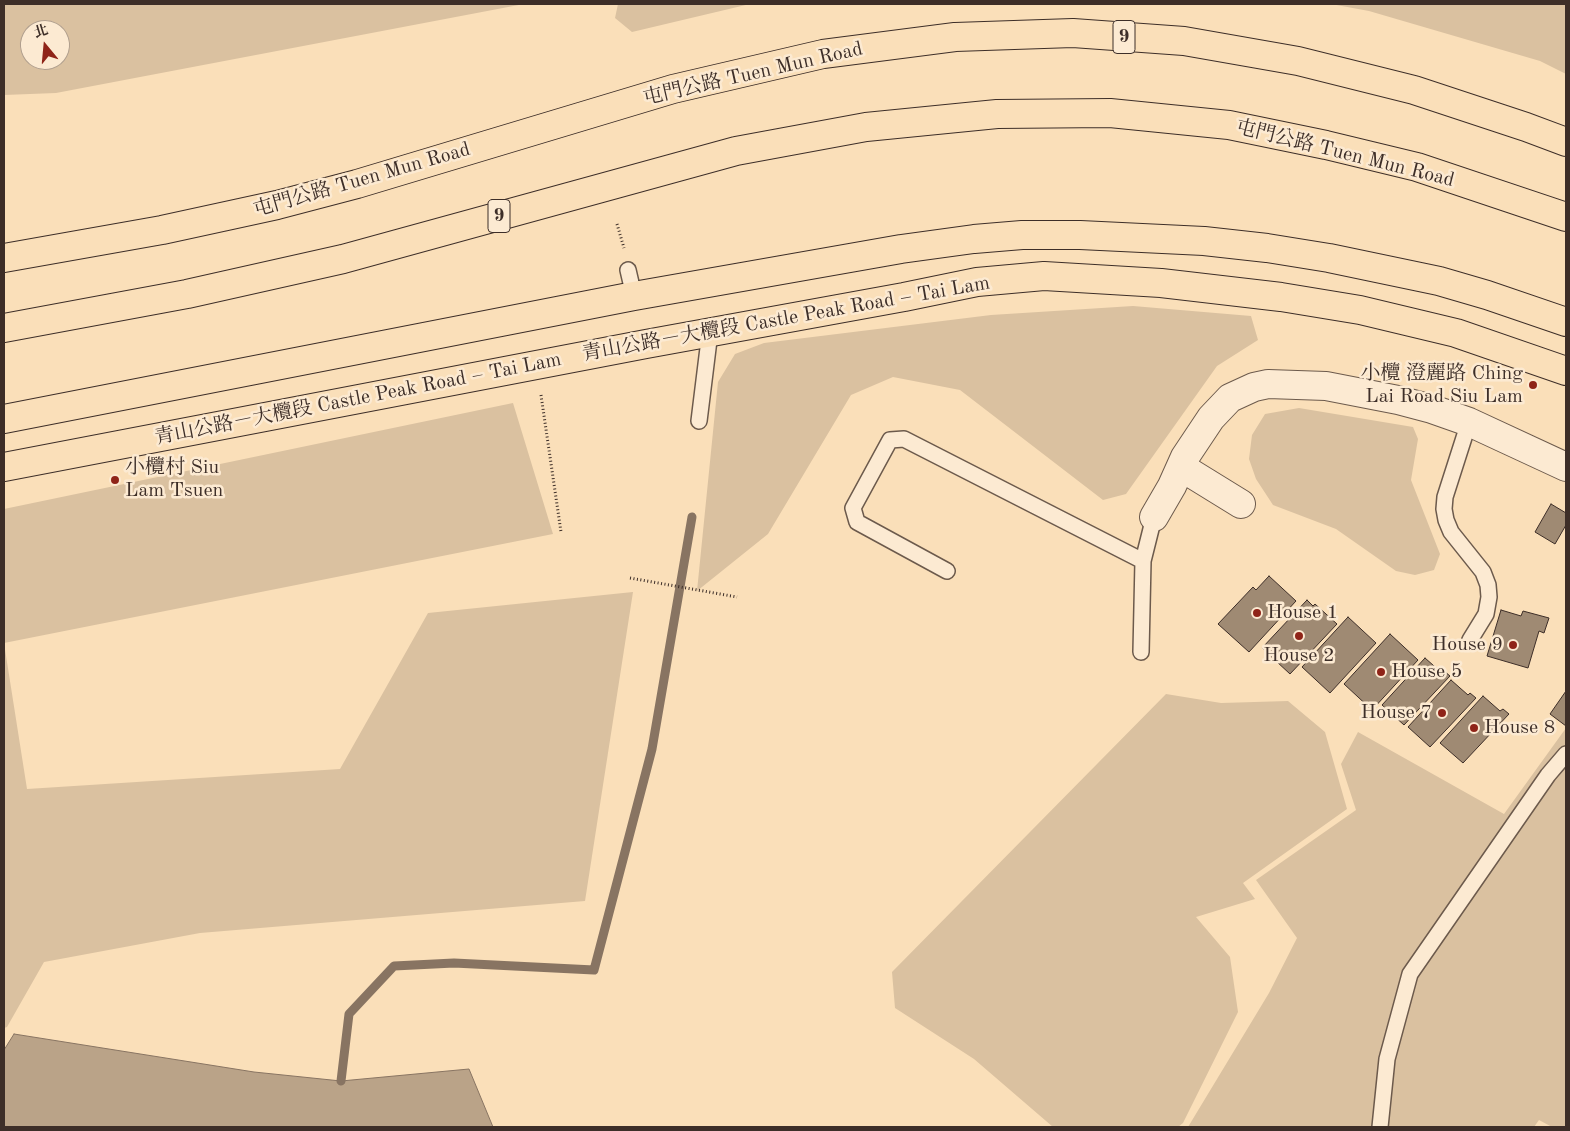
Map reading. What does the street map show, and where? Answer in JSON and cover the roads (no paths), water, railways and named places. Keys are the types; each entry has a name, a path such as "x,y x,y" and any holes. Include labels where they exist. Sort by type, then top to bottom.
{"main road":[{"name":"屯門公路 Tuen Mun Road","path":"4,258 162,230 277,205 356,184 673,89 823,54 955,37 1072,33 1184,41 1298,61 1414,90 1566,142"},
{"name":"屯門公路 Tuen Mun Road","path":"4,328 187,294 343,259 736,151 866,126 996,114 1110,114 1229,125 1326,145 1417,167 1566,217"},
{"path":"4,419 631,283 974,239 1022,235 1080,235 1204,241 1267,248 1329,258 1439,281 1566,322"},
{"name":"青山公路－大欖段 Castle Peak Road – Tai Lam","path":"4,467 978,282 1044,276 1161,283 1281,297 1360,310 1456,333 1566,371"}],"street":[{"path":"1154,517 1172,486 1185,456 1220,407 1230,398 1242,392 1268,384 1326,386 1363,392 1432,409 1469,422 1566,467"},
{"path":"1181,467 1241,504"}],"lane":[{"path":"699,421 710,332"},
{"path":"1469,422 1445,497 1444,508 1451,532 1483,572 1488,585 1489,597 1486,614 1470,640"},
{"path":"947,571 857,522 853,508 890,440 904,439 1143,561"},
{"path":"1141,652 1143,561 1154,517"},
{"path":"1380,1127 1387,1059 1410,974 1548,775 1566,754"}],"waterway":[{"path":"341,1081 349,1014 394,966 454,963 594,970 652,749 692,517"}],"place":[{"name":"小欖 澄麗路 Ching Lai Road Siu Lam","path":"1533,385"},
{"name":"小欖村 Siu Lam Tsuen","path":"115,480"},
{"name":"House 1","path":"1257,613"},
{"name":"House 2","path":"1299,636"},
{"name":"House 9","path":"1513,645"},
{"name":"House 5","path":"1381,672"},
{"name":"House 7","path":"1442,713"},
{"name":"House 8","path":"1474,728"}]}
